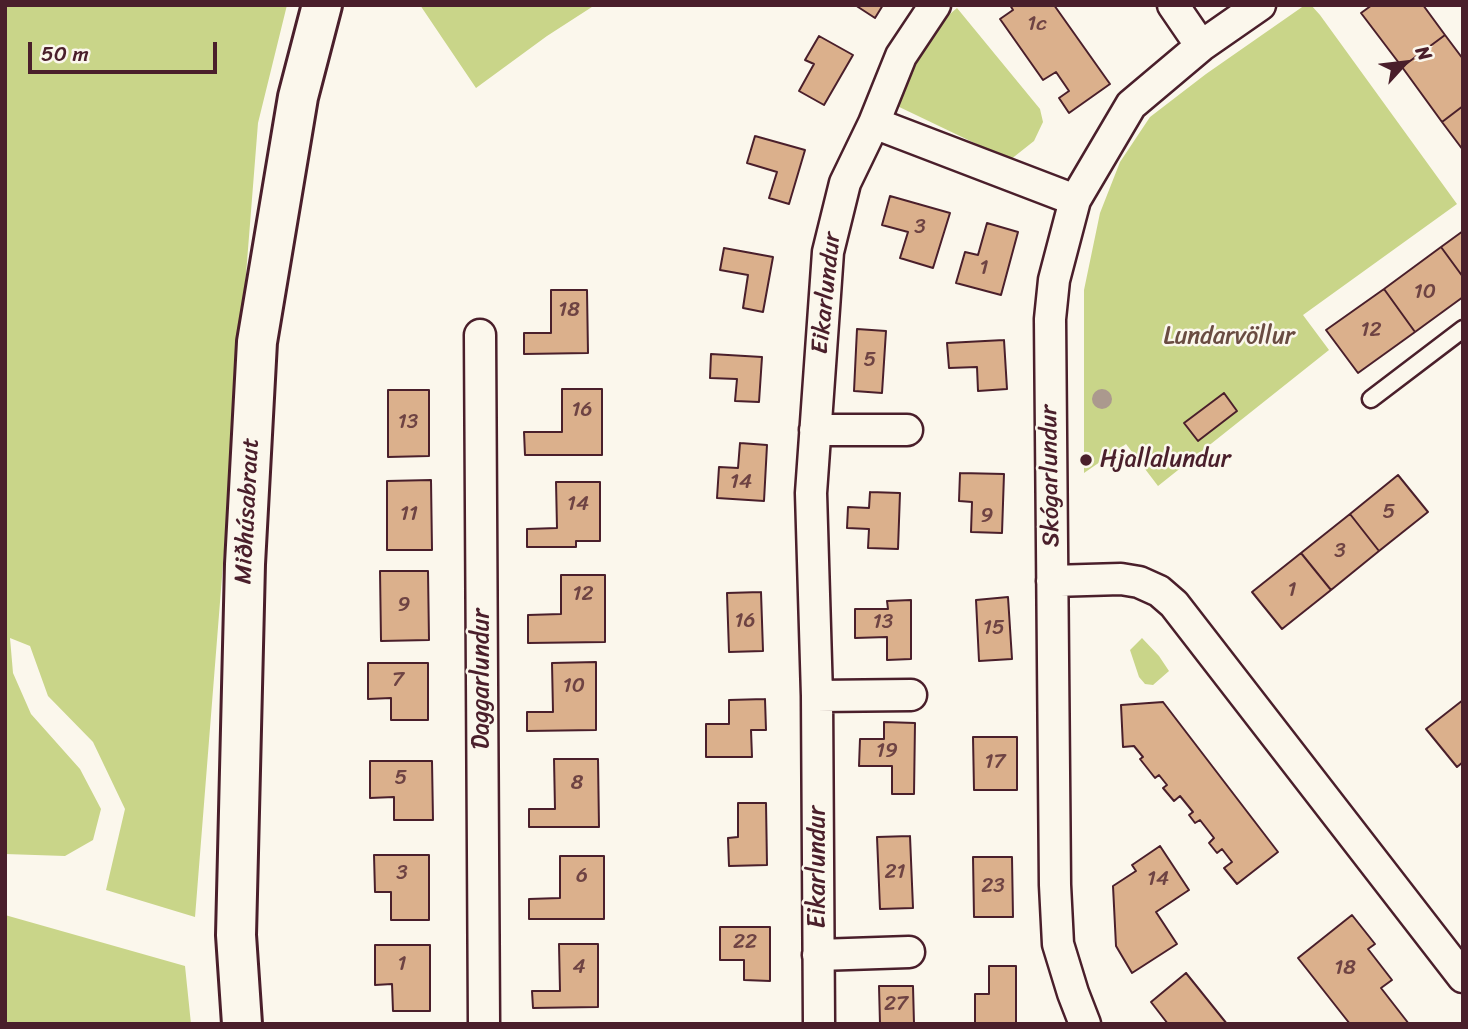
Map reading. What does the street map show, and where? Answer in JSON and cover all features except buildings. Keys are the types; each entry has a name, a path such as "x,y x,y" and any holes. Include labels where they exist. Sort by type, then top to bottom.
{"street":[{"name":"Miðhúsabraut","path":"242,1024 236,935 245,564 257,342 298,97 322,5"},
{"name":"Eikarlundur","path":"819,1024 817,696 811,493 828,252 845,183 874,123 901,56 935,5"},
{"path":"1173,5 1201,46"},
{"name":"Skógarlundur","path":"1085,1024 1058,944 1055,885 1050,319 1054,279 1075,200 1131,105 1201,46 1261,5"},
{"path":"874,123 1075,200"},
{"name":"Daggarlundur","path":"480,335 484,1024"},
{"path":"815,430 907,430"},
{"path":"1052,581 1121,579 1139,582 1159,591 1174,604 1463,977"},
{"path":"817,696 911,695"},
{"name":"Eikarlundur","path":"818,955 909,952"}],"lane":[{"path":"1371,399 1463,329"}],"green space":[{"path":"5,5 287,5 258,123 195,917 106,890 125,809 93,742 48,696 30,646 10,638 13,673 31,714 80,769 101,809 93,840 65,856 5,854"},
{"path":"420,5 595,5 476,88"},
{"name":"Lundarvöllur","path":"1305,5 1311,5 1320,15 1457,204 1303,315 1329,350 1158,486 1126,444 1084,473 1084,290 1100,213 1120,162 1150,117"},
{"path":"957,8 1040,109 1043,122 1034,141 1010,160 893,104 930,31"},
{"path":"1142,638 1169,671 1153,685 1145,684 1139,677 1130,650"},
{"path":"5,915 185,966 191,1024 5,1024"}],"place":[{"name":"Hjallalundur","path":"1086,460"}]}
